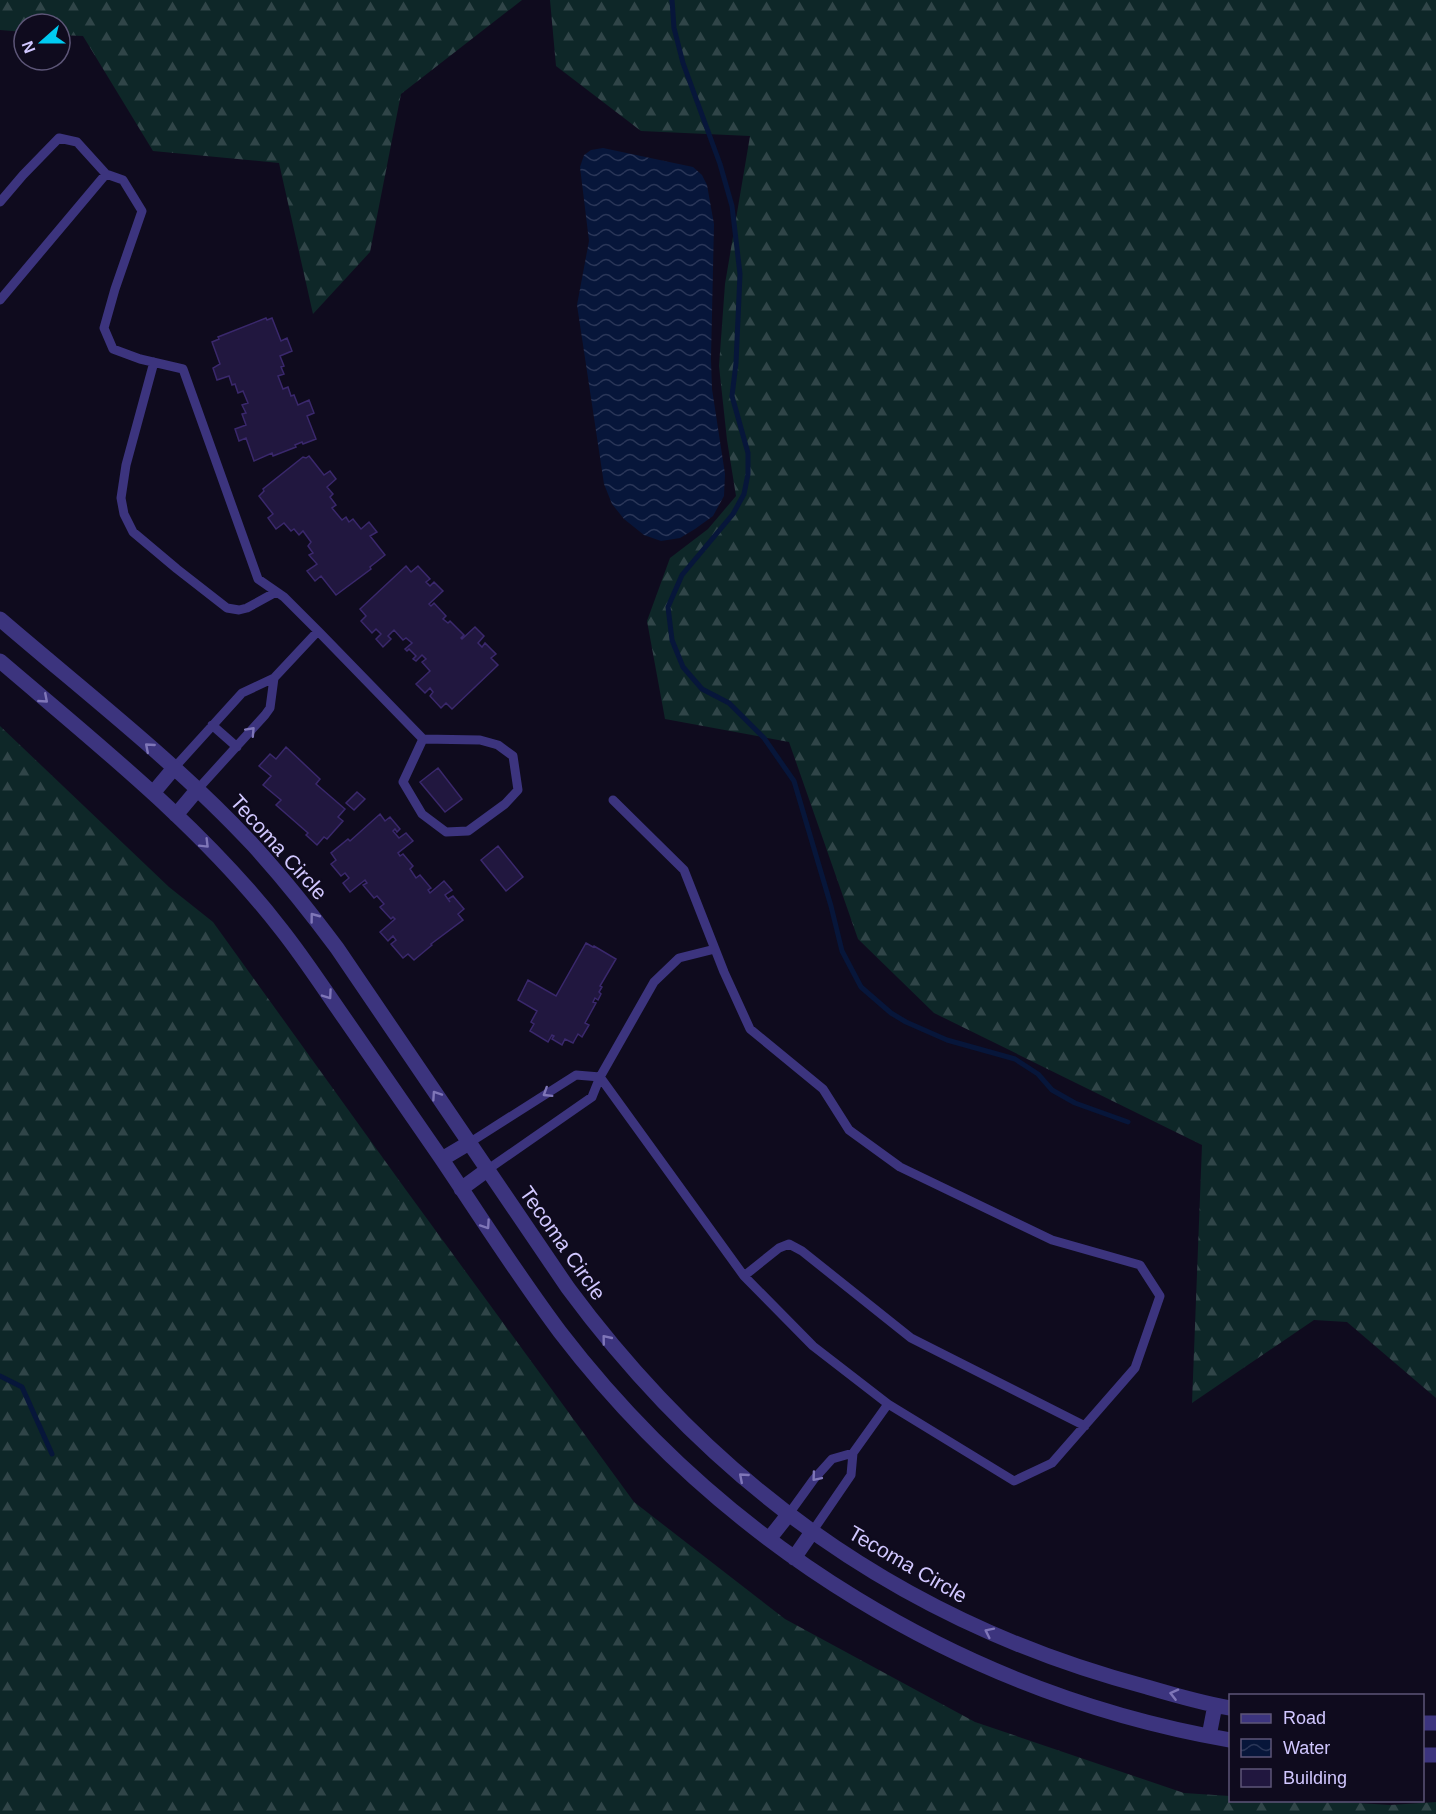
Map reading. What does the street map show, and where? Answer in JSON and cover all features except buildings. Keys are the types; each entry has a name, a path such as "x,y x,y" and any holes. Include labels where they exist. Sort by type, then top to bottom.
{"street":[{"name":"Tecoma Circle","path":"0,619 174,768 247,839 298,896 337,948 568,1288 608,1341 697,1437 788,1515 879,1576 909,1593 1016,1645 1087,1671 1223,1706"},
{"path":"0,661 153,793 216,854 256,898 283,931 442,1159 541,1307 623,1409 693,1478 825,1580 880,1613 966,1658 1028,1684 1090,1706 1152,1724 1229,1740"},
{"path":"153,793 174,768"},
{"path":"176,815 197,790"},
{"path":"442,1159 469,1143"},
{"path":"461,1189 487,1170"},
{"path":"769,1539 788,1515"},
{"path":"794,1558 812,1532"},
{"path":"1209,1736 1223,1706"}],"lane":[{"path":"0,202 59,138 77,142 106,174 123,180 142,211 115,289 105,328 113,349 140,359 183,369 258,579 276,592 318,631 423,739 480,740 498,745 513,756 518,790 505,804 468,831 446,832 422,814 404,782 423,739"},
{"path":"0,300 106,174"},
{"path":"154,363 126,465 121,498 124,514 133,532 227,608 239,610 247,608 276,592"},
{"path":"174,768 242,693 274,678 318,631"},
{"path":"197,790 270,708 274,678"},
{"path":"212,725 237,747"},
{"path":"469,1143 576,1075 600,1077 744,1276 813,1346 888,1404 1014,1481 1052,1463 1135,1368 1160,1296 1140,1265 1052,1240 900,1167 849,1130 823,1089 750,1029 684,870 613,800"},
{"path":"487,1170 592,1097 600,1077 654,982 679,958 715,949"},
{"path":"744,1276 779,1248 789,1244 802,1251 911,1338 1085,1426"},
{"path":"812,1532 851,1475 853,1453 888,1404"},
{"path":"788,1515 832,1459 853,1453"}],"green space":[{"path":"0,0 522,0 401,94 370,252 313,314 279,163 153,151 83,36 72,36 72,12 12,12 12,31 0,30"},
{"path":"550,0 1436,0 1436,1398 1347,1322 1314,1320 1192,1403 1202,1145 934,1013 858,939 789,742 665,719 647,621 670,558 708,529 736,496 719,366 725,284 750,136 641,131 556,66"},
{"path":"0,726 169,887 213,922 634,1502 785,1619 975,1722 1184,1793 1229,1796 1229,1802 1343,1802 1390,1805 1436,1802 1436,1814 0,1814"}],"water":[{"path":"603,148 693,167 702,175 707,185 714,224 712,389 725,474 724,496 713,516 680,538 661,541 644,535 624,519 612,504 604,484 577,305 589,241 580,167 584,155 591,150"}],"waterway":[{"path":"672,0 674,28 683,63 720,164 732,206 740,274 736,363 732,396 748,453 748,474 744,494 733,514 682,575 668,607 672,640 683,667 702,689 729,703 764,738 794,781 842,951 861,987 891,1013 906,1022 947,1040 1015,1059 1038,1074 1052,1090 1075,1103 1128,1122"},
{"path":"0,1376 22,1387 52,1454"}]}
